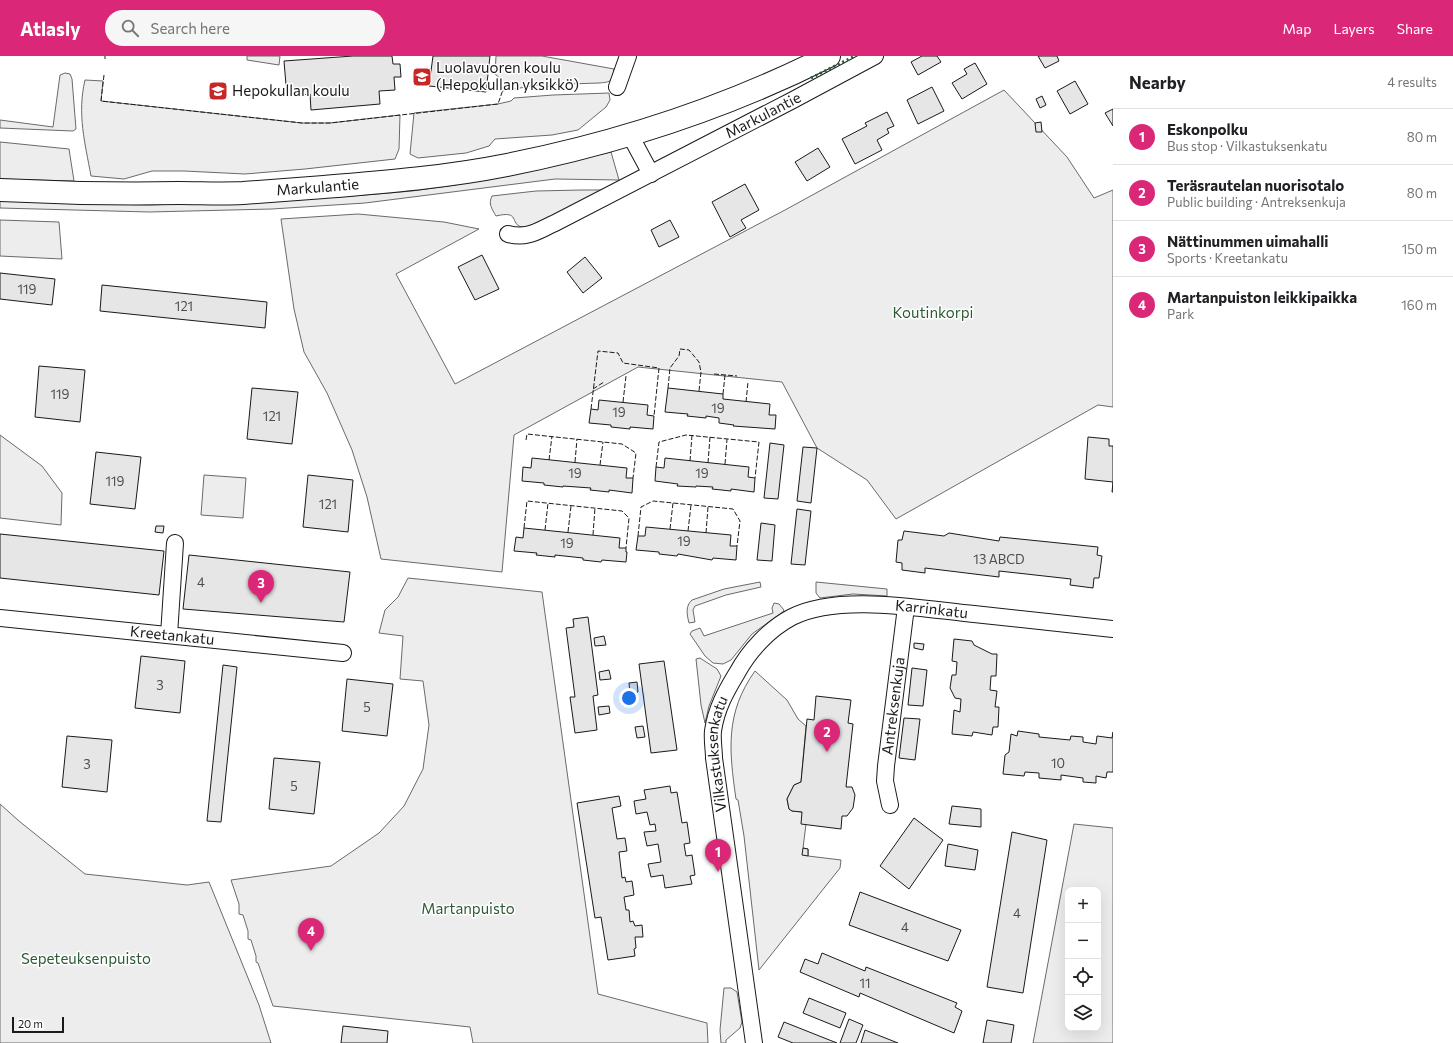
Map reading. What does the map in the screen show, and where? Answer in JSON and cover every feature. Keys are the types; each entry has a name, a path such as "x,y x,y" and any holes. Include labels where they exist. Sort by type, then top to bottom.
{"main road":[{"name":"Markulantie","path":"0,190 108,194 242,193 381,182 452,174 506,165 578,149 630,135 727,102 830,56"}],"street":[{"path":"617,86 628,56"},
{"name":"Markulantie","path":"508,234 519,236 530,235 651,174 875,56"},
{"path":"630,135 651,174"},
{"path":"169,635 175,543"},
{"name":"Karrinkatu","path":"760,642 783,623 793,617 834,606 857,604 906,607 1113,628"},
{"name":"Antreksenkuja","path":"890,805 885,781 886,766 906,607"},
{"name":"Kreetankatu","path":"0,618 343,653"},
{"name":"Vilkastuksenkatu","path":"754,1043 714,758 713,732 717,713 725,692 740,667 760,642"}],"green space":[{"path":"247,56 280,56 279,65 247,60"},
{"path":"496,56 542,56 614,69 611,80 607,82 538,85 502,91 502,80 495,74"},
{"path":"65,73 70,74 72,79 76,129 73,131 0,128 0,120 53,127 60,75"},
{"path":"85,80 103,81 101,101 302,123 330,123 400,115 399,149 395,159 305,169 245,174 152,171 124,179 91,176 84,140 82,117"},
{"name":"Koutinkorpi","path":"1004,90 1067,157 1094,198 1113,190 1113,407 1098,405 896,519 867,480 817,448 782,382 638,367 514,435 502,572 381,559 367,497 352,450 327,393 304,352 294,309 281,219 358,214 444,222 479,229 396,274 455,384 785,210"},
{"path":"609,93 610,100 606,107 578,130 552,135 495,139 489,146 466,153 418,158 410,154 414,113 498,104 511,101 514,98"},
{"path":"0,142 69,149 74,181 0,179"},
{"path":"611,152 619,180 555,179 365,203 272,209 149,212 0,208 0,201 149,205 272,201 412,191 455,185 507,175"},
{"path":"602,190 535,226 527,228 518,225 512,216 496,216 490,204 492,196 536,191"},
{"path":"0,220 59,222 62,259 0,256"},
{"path":"0,435 42,466 62,493 61,525 0,518"},
{"path":"204,475 246,478 243,518 201,515"},
{"name":"Martanpuisto","path":"408,578 542,592 598,994 707,1023 708,1043 473,1043 470,1027 273,1006 258,963 256,962 256,956 251,940 248,939 248,931 243,915 239,914 239,904 231,880 331,866 379,833 404,806 423,769 429,725 423,681 400,679 403,636 379,633 385,610 398,597"},
{"path":"760,582 761,587 726,595 695,606 693,610 695,622 689,623 687,608 692,600 724,589"},
{"path":"816,582 887,589 887,596 853,594 820,598 816,593"},
{"path":"774,603 779,604 784,610 783,612 752,634 731,660 723,664 713,663 705,656 690,634 692,631 700,628 704,636 773,613 772,608"},
{"path":"700,658 717,669 721,676 709,706 705,723 701,705 696,659"},
{"path":"755,671 787,700 798,719 806,726 801,782 794,785 787,799 789,809 792,811 802,812 806,824 803,848 808,849 808,856 841,860 840,868 759,970 744,836 738,800 736,799 731,748 734,717 738,702"},
{"name":"Sepeteuksenpuisto","path":"0,804 85,874 187,885 209,882 259,1005 271,1043 0,1043"},
{"path":"1074,824 1113,828 1113,1043 1033,1043"},
{"path":"724,988 731,988 737,992 742,1022 740,1028 726,1040 726,1043 721,1043 720,1030"}],"building":[{"path":"353,56 392,56 393,64 400,64 401,77 394,77 395,90 379,91 380,104 311,110 310,94 291,96 290,85 286,85 284,61"},
{"path":"433,56 490,56 486,92 429,86"},
{"path":"922,56 937,56 941,62 918,75 911,62"},
{"path":"1038,56 1057,56 1059,61 1045,68"},
{"path":"975,63 987,84 962,99 952,83 967,74 964,69"},
{"path":"1075,81 1088,104 1070,114 1057,91"},
{"path":"932,87 944,111 918,124 907,100"},
{"path":"1042,96 1046,105 1040,108 1036,99"},
{"path":"1113,109 1113,126 1105,113"},
{"path":"887,112 894,126 887,129 889,133 877,140 882,150 855,164 842,139 867,126 865,123"},
{"path":"1041,122 1042,132 1036,132 1035,123"},
{"path":"818,148 830,167 807,181 795,162"},
{"path":"745,184 759,210 741,220 746,228 730,237 712,202"},
{"path":"670,220 679,237 659,247 651,230"},
{"path":"482,255 499,289 475,300 458,267"},
{"path":"585,257 602,278 583,293 567,272"},
{"path":"0,273 55,279 52,305 0,299"},
{"path":"102,285 267,302 265,328 100,311"},
{"path":"39,366 85,370 80,422 35,417"},
{"path":"252,388 298,392 292,444 247,439"},
{"path":"668,388 723,394 723,399 770,404 769,415 776,415 775,429 733,426 734,425 719,423 719,418 687,416 688,414 665,412"},
{"path":"599,400 648,405 647,415 654,416 653,429 630,427 630,429 611,427 611,425 589,423 591,409 598,410"},
{"path":"1088,437 1109,439 1109,446 1113,446 1113,482 1085,479"},
{"path":"770,443 784,445 778,499 764,498"},
{"path":"803,447 817,448 811,503 797,501"},
{"path":"96,452 141,457 135,509 90,504"},
{"path":"532,458 627,468 626,478 633,478 632,493 609,490 609,492 590,490 591,488 544,485 544,483 522,481 523,467 531,468"},
{"path":"665,458 749,467 748,477 755,478 754,492 731,489 731,491 712,489 713,487 677,486 678,484 655,481 656,467 664,468"},
{"path":"308,475 353,480 348,532 303,527"},
{"path":"797,509 811,511 805,565 791,564"},
{"path":"761,523 775,525 772,561 757,560"},
{"path":"156,526 164,526 163,533 155,532"},
{"path":"646,527 731,535 730,546 737,546 736,560 713,558 712,560 678,554 677,556 659,554 659,552 636,550 638,536 645,536"},
{"path":"524,528 620,538 619,548 626,548 627,552 626,562 602,560 601,562 583,560 583,558 555,555 555,557 536,555 537,553 514,551 516,537 523,538"},
{"path":"904,531 944,536 949,533 999,541 1000,537 1098,547 1097,555 1102,556 1099,578 1094,578 1093,588 1070,585 1071,579 999,571 999,577 925,568 925,573 902,570 902,563 896,562 898,540 902,540"},
{"path":"0,534 164,551 159,595 0,578"},
{"path":"189,555 350,572 344,622 183,609"},
{"path":"588,617 598,695 593,696 597,730 575,733 570,697 575,697 566,628 574,627 573,619"},
{"path":"604,636 606,645 595,646 594,638"},
{"path":"954,639 972,641 974,645 992,654 997,654 996,676 991,676 990,690 997,691 995,707 999,707 998,727 993,727 992,735 973,732 972,736 952,734 954,710 960,712 961,699 955,698 950,688 952,675 956,675 957,662 952,661"},
{"path":"914,643 924,644 923,650 914,648"},
{"path":"141,656 185,661 180,713 135,708"},
{"path":"664,661 677,750 651,753 639,664"},
{"path":"223,665 237,667 221,822 207,821"},
{"path":"912,668 927,670 923,706 908,705"},
{"path":"609,670 611,679 600,680 599,672"},
{"path":"347,679 393,684 387,736 342,731"},
{"path":"637,682 638,692 630,694 629,683"},
{"path":"816,696 851,700 848,723 853,724 846,787 852,787 855,795 853,808 847,816 842,816 841,829 801,824 802,812 792,811 789,809 787,799 794,785 801,782 807,719 814,720"},
{"path":"609,706 610,713 599,715 598,707"},
{"path":"904,718 920,719 915,760 899,758"},
{"path":"643,726 645,737 637,738 635,727"},
{"path":"1018,731 1039,734 1039,737 1070,740 1071,736 1083,737 1083,742 1096,744 1097,736 1112,738 1113,732 1113,772 1107,772 1106,778 1096,776 1096,783 1083,782 1083,778 1061,775 1061,780 1039,778 1039,773 1025,772 1024,776 1003,774 1005,755 1009,752 1011,734 1017,736"},
{"path":"67,736 112,740 107,792 62,787"},
{"path":"274,758 320,762 314,814 269,809"},
{"path":"670,786 671,793 677,792 682,823 687,822 690,843 684,844 686,856 692,855 695,875 690,876 692,884 665,888 663,875 651,877 648,864 661,862 658,844 647,846 644,832 656,831 655,824 650,825 647,812 636,814 634,801 646,799 644,790"},
{"path":"619,796 621,806 612,808 617,839 625,838 627,851 619,852 622,878 625,877 626,882 632,881 634,895 624,897 626,910 629,910 630,922 633,921 635,926 642,925 643,937 635,937 635,956 608,960 601,917 595,918 577,803"},
{"path":"952,806 981,809 981,827 949,824"},
{"path":"914,818 943,840 909,889 880,866"},
{"path":"1012,832 1047,840 1023,993 987,987"},
{"path":"948,844 978,850 975,870 945,866"},
{"path":"803,848 808,849 808,856 802,855"},
{"path":"860,892 961,930 948,961 849,925"},
{"path":"822,953 865,971 866,967 957,1003 955,1007 962,1011 954,1033 860,993 859,997 800,972 805,959 818,964"},
{"path":"809,998 846,1013 840,1028 803,1013"},
{"path":"849,1019 863,1025 856,1043 840,1043"},
{"path":"987,1020 1014,1025 1011,1043 983,1043"},
{"path":"784,1022 837,1043 793,1043 778,1037"},
{"path":"343,1026 388,1031 387,1043 341,1043"},
{"path":"865,1030 898,1043 861,1043"}],"hedge":[{"path":"811,78 855,56"}],"fence":[{"path":"104,75 101,101 302,123 330,123 498,104 506,81"},
{"path":"668,388 670,368 679,356 680,349 689,350 699,362 701,372 699,391"},
{"path":"591,409 598,351 618,353 623,363 659,368 654,416"},
{"path":"714,374 737,376"},
{"path":"723,394 725,375"},
{"path":"623,402 626,376"},
{"path":"593,389 604,382"},
{"path":"746,402 748,382"},
{"path":"526,440 527,434 622,444 636,453 633,478"},
{"path":"656,467 659,442 686,435 759,442 755,478"},
{"path":"690,461 692,435"},
{"path":"549,460 552,436"},
{"path":"708,463 710,437"},
{"path":"575,462 577,439"},
{"path":"725,464 727,439"},
{"path":"600,465 603,442"},
{"path":"524,528 527,501 622,511 629,518 626,548"},
{"path":"638,536 641,507 653,501 733,509 740,521 737,546"},
{"path":"545,530 548,503"},
{"path":"670,529 673,503"},
{"path":"688,531 691,505"},
{"path":"568,532 571,506"},
{"path":"706,533 708,507"},
{"path":"593,535 595,508"}],"place":[{"name":"Luolavuoren koulu (Hepokullan yksikkö)","path":"422,77"},
{"name":"Hepokullan koulu","path":"218,91"},
{"name":"Nättinummen uimahalli","path":"261,603"},
{"name":"Teräsrautelan nuorisotalo","path":"827,752"},
{"name":"Eskonpolku","path":"718,872"},
{"name":"Martanpuiston leikkipaikka","path":"311,951"}]}
